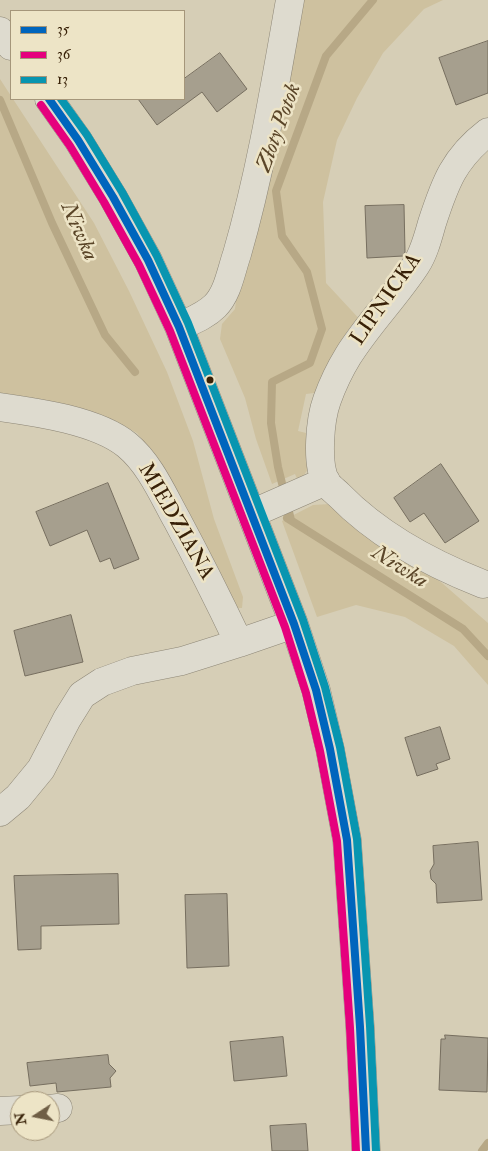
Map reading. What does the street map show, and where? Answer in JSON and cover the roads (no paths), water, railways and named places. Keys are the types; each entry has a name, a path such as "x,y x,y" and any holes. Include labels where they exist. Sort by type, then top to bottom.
{"street":[{"path":"179,326 203,316 216,306 226,290 247,220 270,113 290,0"},
{"path":"0,32 10,45"},
{"path":"50,100 78,140 113,197 148,260 262,509 294,624 316,690 330,749 347,840 360,1027 366,1151"},
{"name":"LIPNICKA","path":"319,485 322,468 320,438 326,401 347,356 417,264 428,239 440,198 450,174 462,155 488,132"},
{"name":"MIEDZIANA","path":"0,407 27,410 69,420 102,430 126,444 144,464 162,492 212,586 238,643"},
{"path":"262,509 319,485 347,503 382,533 483,584"},
{"path":"0,812 18,797 42,769 67,719 82,695 102,682 132,671 182,661 294,624"}],"waterway":[{"name":"Złoty Potok","path":"291,520 278,467 271,423 272,382 310,363 322,329 307,272 282,236 276,191 326,56 373,0"},
{"name":"Niwka","path":"0,100 52,223 105,335 135,372"},
{"name":"Niwka","path":"287,518 463,629 488,656"},
{"name":"Niwka","path":"482,1151 488,1143"}]}
